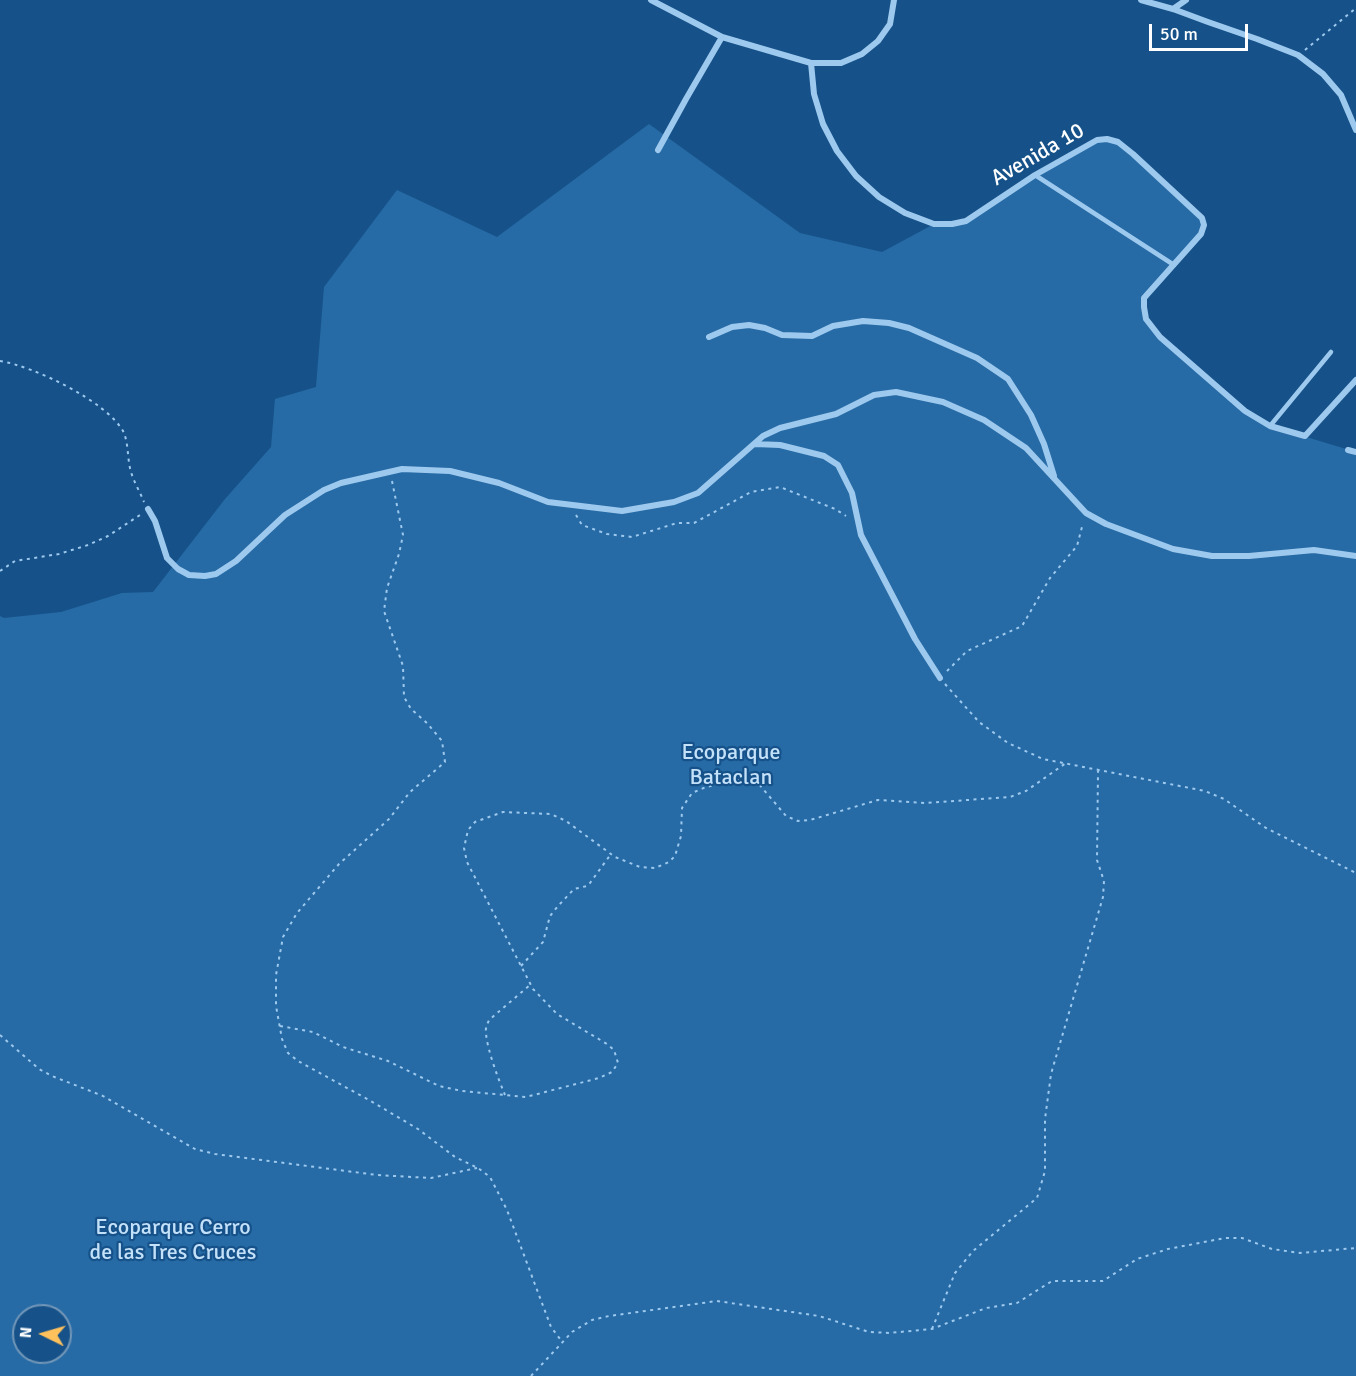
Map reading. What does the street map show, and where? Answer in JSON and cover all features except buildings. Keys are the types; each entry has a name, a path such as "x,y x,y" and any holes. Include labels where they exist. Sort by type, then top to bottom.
{"street":[{"path":"651,0 722,37 811,63 841,63 862,54 879,41 890,24 894,0"},
{"path":"1142,0 1173,9 1298,55 1323,74 1341,95 1356,130"},
{"path":"1173,9 1186,0"},
{"path":"658,150 722,37"},
{"name":"Avenida 10","path":"811,63 814,94 823,124 837,152 855,176 879,197 905,213 934,224 966,221 1035,175 1097,140 1107,139 1118,142 1202,218 1204,225 1201,234 1144,298 1146,319 1161,337 1245,411 1270,426 1305,436 1356,380"},
{"path":"709,337 732,327 749,325 782,335 812,336 832,326 863,321 889,323 909,328 977,358 1008,379 1031,415 1044,444 1055,480"},
{"path":"148,509 155,521 167,558 178,569 189,575 205,576 216,574 236,561 285,515 324,490 341,483 402,469 450,471 499,483 548,502 622,511 674,502 698,493 763,436 780,428 836,414 874,395 896,392 943,402 984,420 1026,448 1086,513 1106,524 1173,549 1212,556 1249,556 1314,550 1356,556"},
{"path":"755,444 780,445 824,456 838,465 852,493 861,535 910,629 940,678"},
{"path":"1348,450 1356,452"}],"lane":[{"path":"1035,175 1174,265"},
{"path":"1270,426 1331,352"}],"path":[{"path":"1298,55 1356,8"},
{"path":"0,361 42,374 93,401 114,418 124,433 131,472 148,509 108,536 88,545 58,554 15,561 0,571"},
{"path":"390,472 403,535 387,588 384,611 403,666 404,697 411,709 442,741 444,762 410,792 389,819 339,864 297,913 283,937 276,975 276,1006 282,1039 288,1053 298,1061 418,1129 455,1157 478,1168 490,1177 507,1210 551,1327 563,1342"},
{"path":"571,505 582,525 607,534 632,537 677,523 694,523 751,492 780,487 834,509 858,525"},
{"path":"1086,513 1077,546 1050,578 1022,626 967,651 940,678 979,722 1008,743 1043,759 1205,791 1224,799 1266,828 1356,873"},
{"path":"280,1026 313,1032 343,1047 388,1061 439,1086 462,1091 526,1096 599,1078 612,1072 618,1063 614,1050 557,1014 533,989 467,862 464,848 468,830 475,822 503,812 551,814 566,821 611,854 640,867 655,868 669,862 675,856 681,836 682,808 692,793 706,787 740,780 758,783 786,816 798,821 810,820 878,800 925,803 1010,797 1026,791 1066,763"},
{"path":"932,1329 955,1273 974,1251 1037,1198 1045,1172 1045,1119 1051,1074 1102,897 1104,881 1096,860 1098,770"},
{"path":"521,966 543,942 550,916 558,906 574,889 590,884 611,854"},
{"path":"505,1095 498,1077 486,1027 489,1020 531,984"},
{"path":"0,1035 39,1069 52,1077 103,1096 195,1149 215,1154 377,1176 431,1178 478,1168"},
{"path":"531,1376 572,1332 592,1320 609,1316 717,1301 819,1316 869,1332 889,1333 932,1329 986,1308 1017,1303 1052,1281 1103,1281 1137,1259 1168,1249 1225,1238 1242,1238 1272,1249 1300,1252 1356,1248"}],"green space":[{"name":"Ecoparque Bataclan","path":"649,124 800,233 882,252 934,224 966,221 1097,140 1118,142 1202,218 1201,234 1144,298 1146,319 1161,337 1226,393 1270,426 1356,452 1356,1376 0,1376 0,616 4,618 61,612 122,593 153,592 225,499 271,447 275,399 316,387 324,287 397,190 497,237"}],"park label":[{"name":"Ecoparque Cerro de las Tres Cruces","path":"173,1240"}]}
